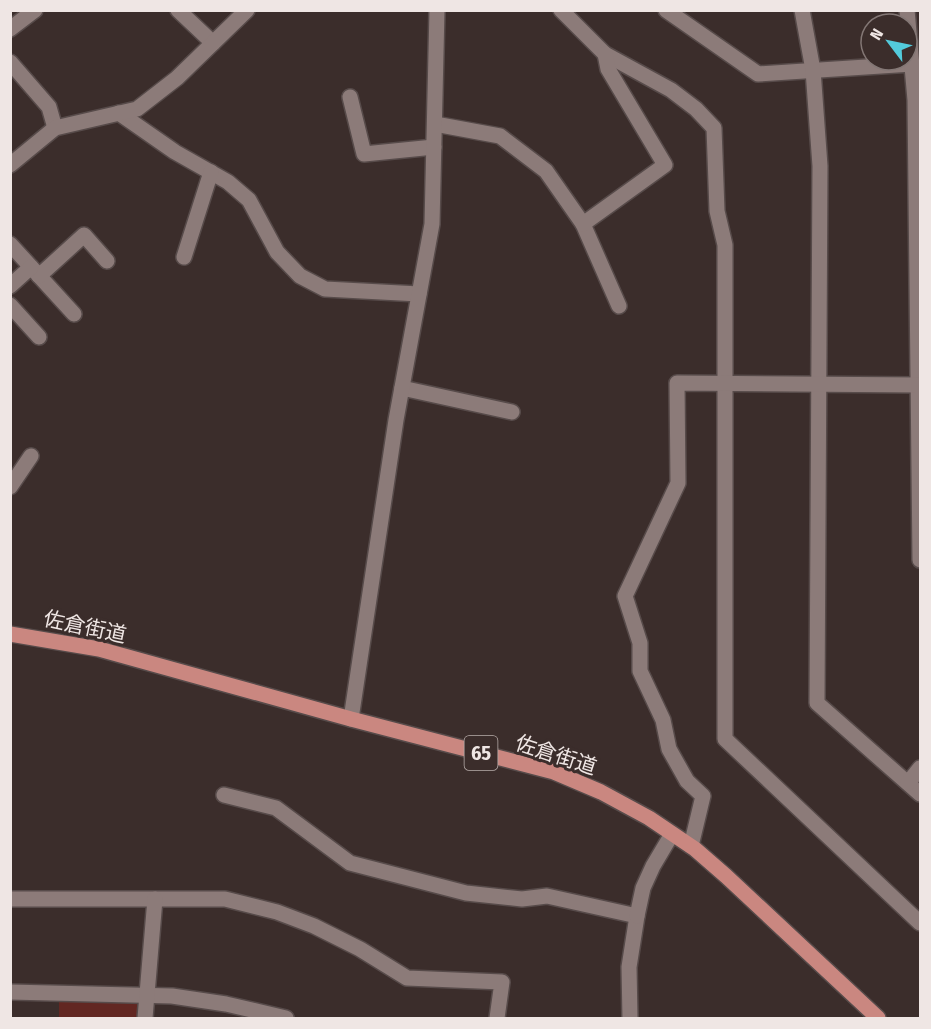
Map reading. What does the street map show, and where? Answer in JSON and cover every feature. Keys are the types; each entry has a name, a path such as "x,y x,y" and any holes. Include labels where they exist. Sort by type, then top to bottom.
{"main road":[{"name":"佐倉街道","path":"10,634 99,649 351,719 554,772 602,792 649,818 691,846 878,1018"}],"street":[{"path":"10,29 36,10"},
{"path":"178,10 213,43"},
{"path":"10,165 55,128 137,109 177,78 247,10"},
{"path":"351,719 402,388 432,224 437,10"},
{"path":"561,10 605,54 671,90 696,109 714,128 717,211 725,245 725,739 921,923"},
{"path":"666,10 758,74 859,67"},
{"path":"802,10 813,70 820,166 817,703 921,794"},
{"path":"583,224 664,165 608,69 605,54"},
{"path":"10,62 49,107 55,128"},
{"path":"913,72 920,385 921,560"},
{"path":"350,97 364,154 434,147"},
{"path":"119,113 175,152 228,182 249,200 277,252 300,276 325,289 419,294"},
{"path":"435,124 500,136 546,171 583,224 619,306"},
{"path":"184,257 211,172"},
{"path":"10,286 35,271 84,235 107,261"},
{"path":"10,244 74,314"},
{"path":"10,305 39,337"},
{"path":"691,846 703,796 687,781 669,749 663,720 640,671 640,643 625,596 678,483 677,383 920,385"},
{"path":"402,388 512,412"},
{"path":"10,487 31,456"},
{"path":"908,783 921,768"},
{"path":"224,795 276,808 350,863 466,893 522,898 547,896 637,916"},
{"path":"630,1018 629,967 643,888 672,834"},
{"path":"10,899 225,899 277,912 314,926 407,978 502,981 496,1018"},
{"path":"145,1018 155,899"},
{"path":"10,992 172,996 226,1004 286,1018"}],"shaded area":[{"path":"59,994 143,995 143,1018 59,1018"}]}
